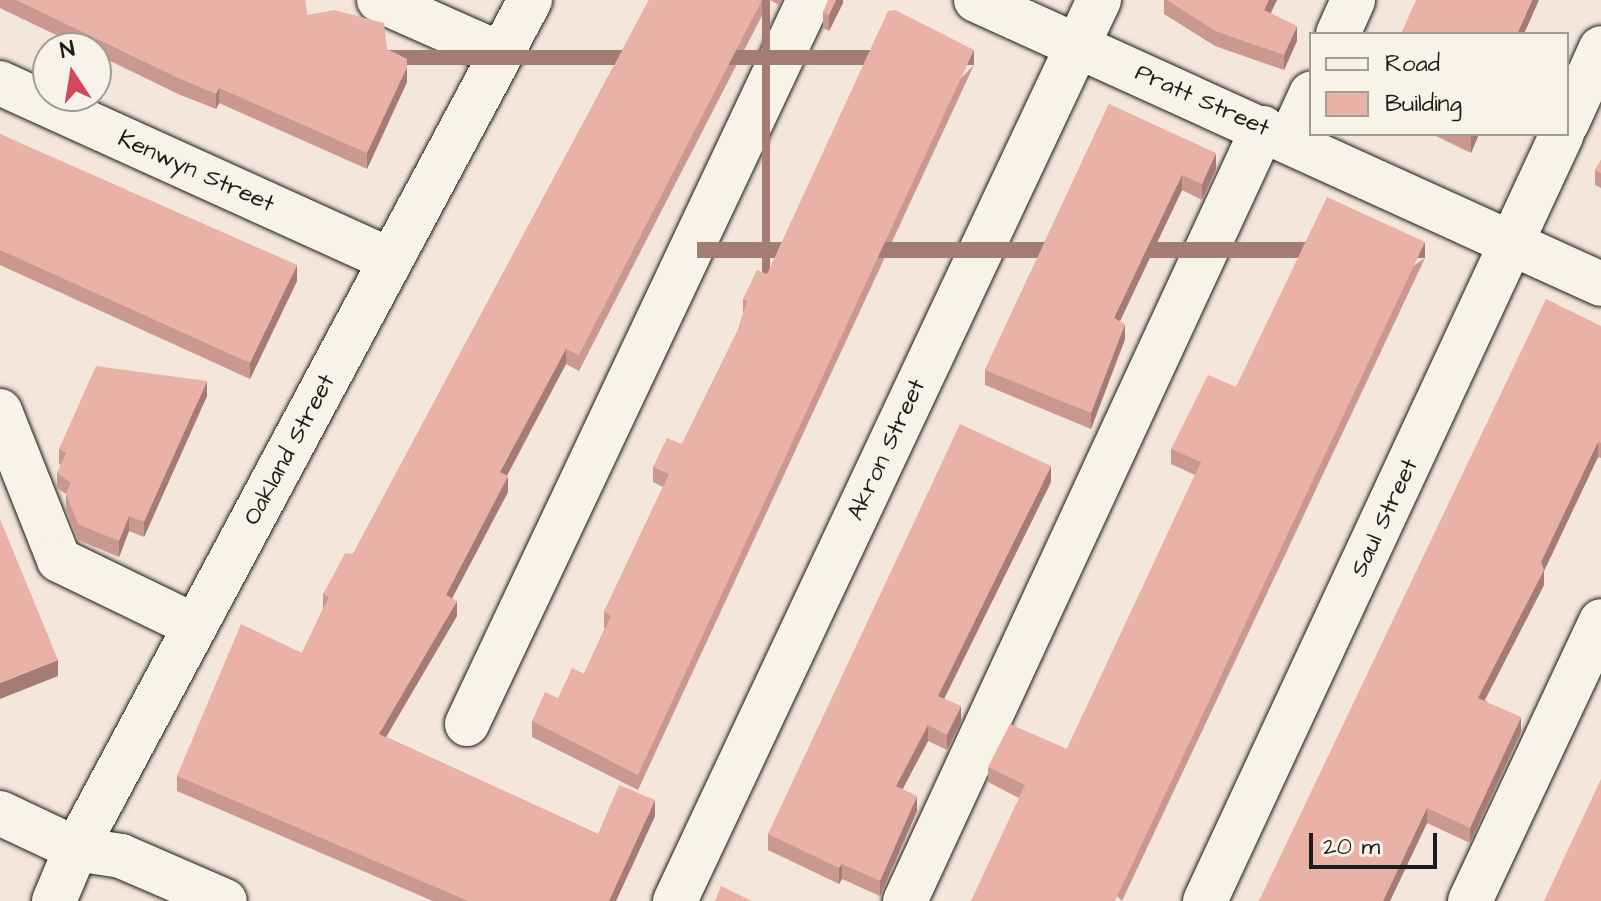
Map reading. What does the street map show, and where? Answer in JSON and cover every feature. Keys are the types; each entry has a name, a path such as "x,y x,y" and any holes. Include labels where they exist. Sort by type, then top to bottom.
{"street":[{"path":"379,0 501,54"},
{"name":"Oakland Street","path":"54,901 76,849 530,0"},
{"path":"467,724 809,0"},
{"name":"Pratt Street","path":"976,0 1514,241 1601,284"},
{"name":"Akron Street","path":"675,901 1099,0"},
{"path":"1339,32 1353,0"},
{"path":"1569,119 1601,48"},
{"name":"Kenwyn Street","path":"0,83 391,260"},
{"path":"905,901 1277,134 1309,96"},
{"name":"Saul Street","path":"1205,901 1561,136"},
{"path":"0,411 59,560 195,626"},
{"path":"1470,901 1601,621"},
{"path":"0,813 76,849 121,856 225,901"}],"building":[{"path":"16,0 305,0 307,15 334,10 384,23 387,49 407,59 407,67 367,153 219,88 216,94 178,78 112,46 112,32 82,32"},
{"path":"649,0 762,0 579,355 566,349 500,472 508,476 446,595 457,601 379,734 598,834 619,785 655,800 609,901 468,901 177,776 241,624 302,653 329,597 323,594 345,553 353,554"},
{"path":"828,0 836,0 829,15 823,12"},
{"path":"1167,0 1269,0 1264,10 1297,26 1284,55 1215,31"},
{"path":"1416,0 1532,0 1518,32 1402,32"},
{"path":"895,10 974,50 638,775 532,721 545,692 558,698 572,668 584,674 611,616 604,612 669,474 653,467 667,438 682,444 738,330 747,301 743,299 757,270 767,274 888,11"},
{"path":"1109,104 1216,153 1202,184 1182,175 1114,318 1125,324 1091,413 985,370"},
{"path":"0,134 297,265 250,363 0,250"},
{"path":"1327,197 1425,242 1115,901 971,901 1025,785 988,767 1010,724 1067,749 1201,462 1171,449 1208,375 1236,387"},
{"path":"1546,299 1601,326 1601,443 1598,442 1541,562 1544,570 1478,698 1521,717 1470,828 1427,808 1383,901 1259,901"},
{"path":"96,366 207,381 144,522 129,516 119,541 78,524 66,494 71,483 57,473 66,453 59,449"},
{"path":"960,424 1051,466 938,696 961,706 947,735 928,725 896,786 917,796 880,881 842,864 839,868 768,834"},
{"path":"0,519 58,660 0,683"},
{"path":"1601,779 1601,901 1544,901"},
{"path":"721,886 752,901 715,901"}]}
